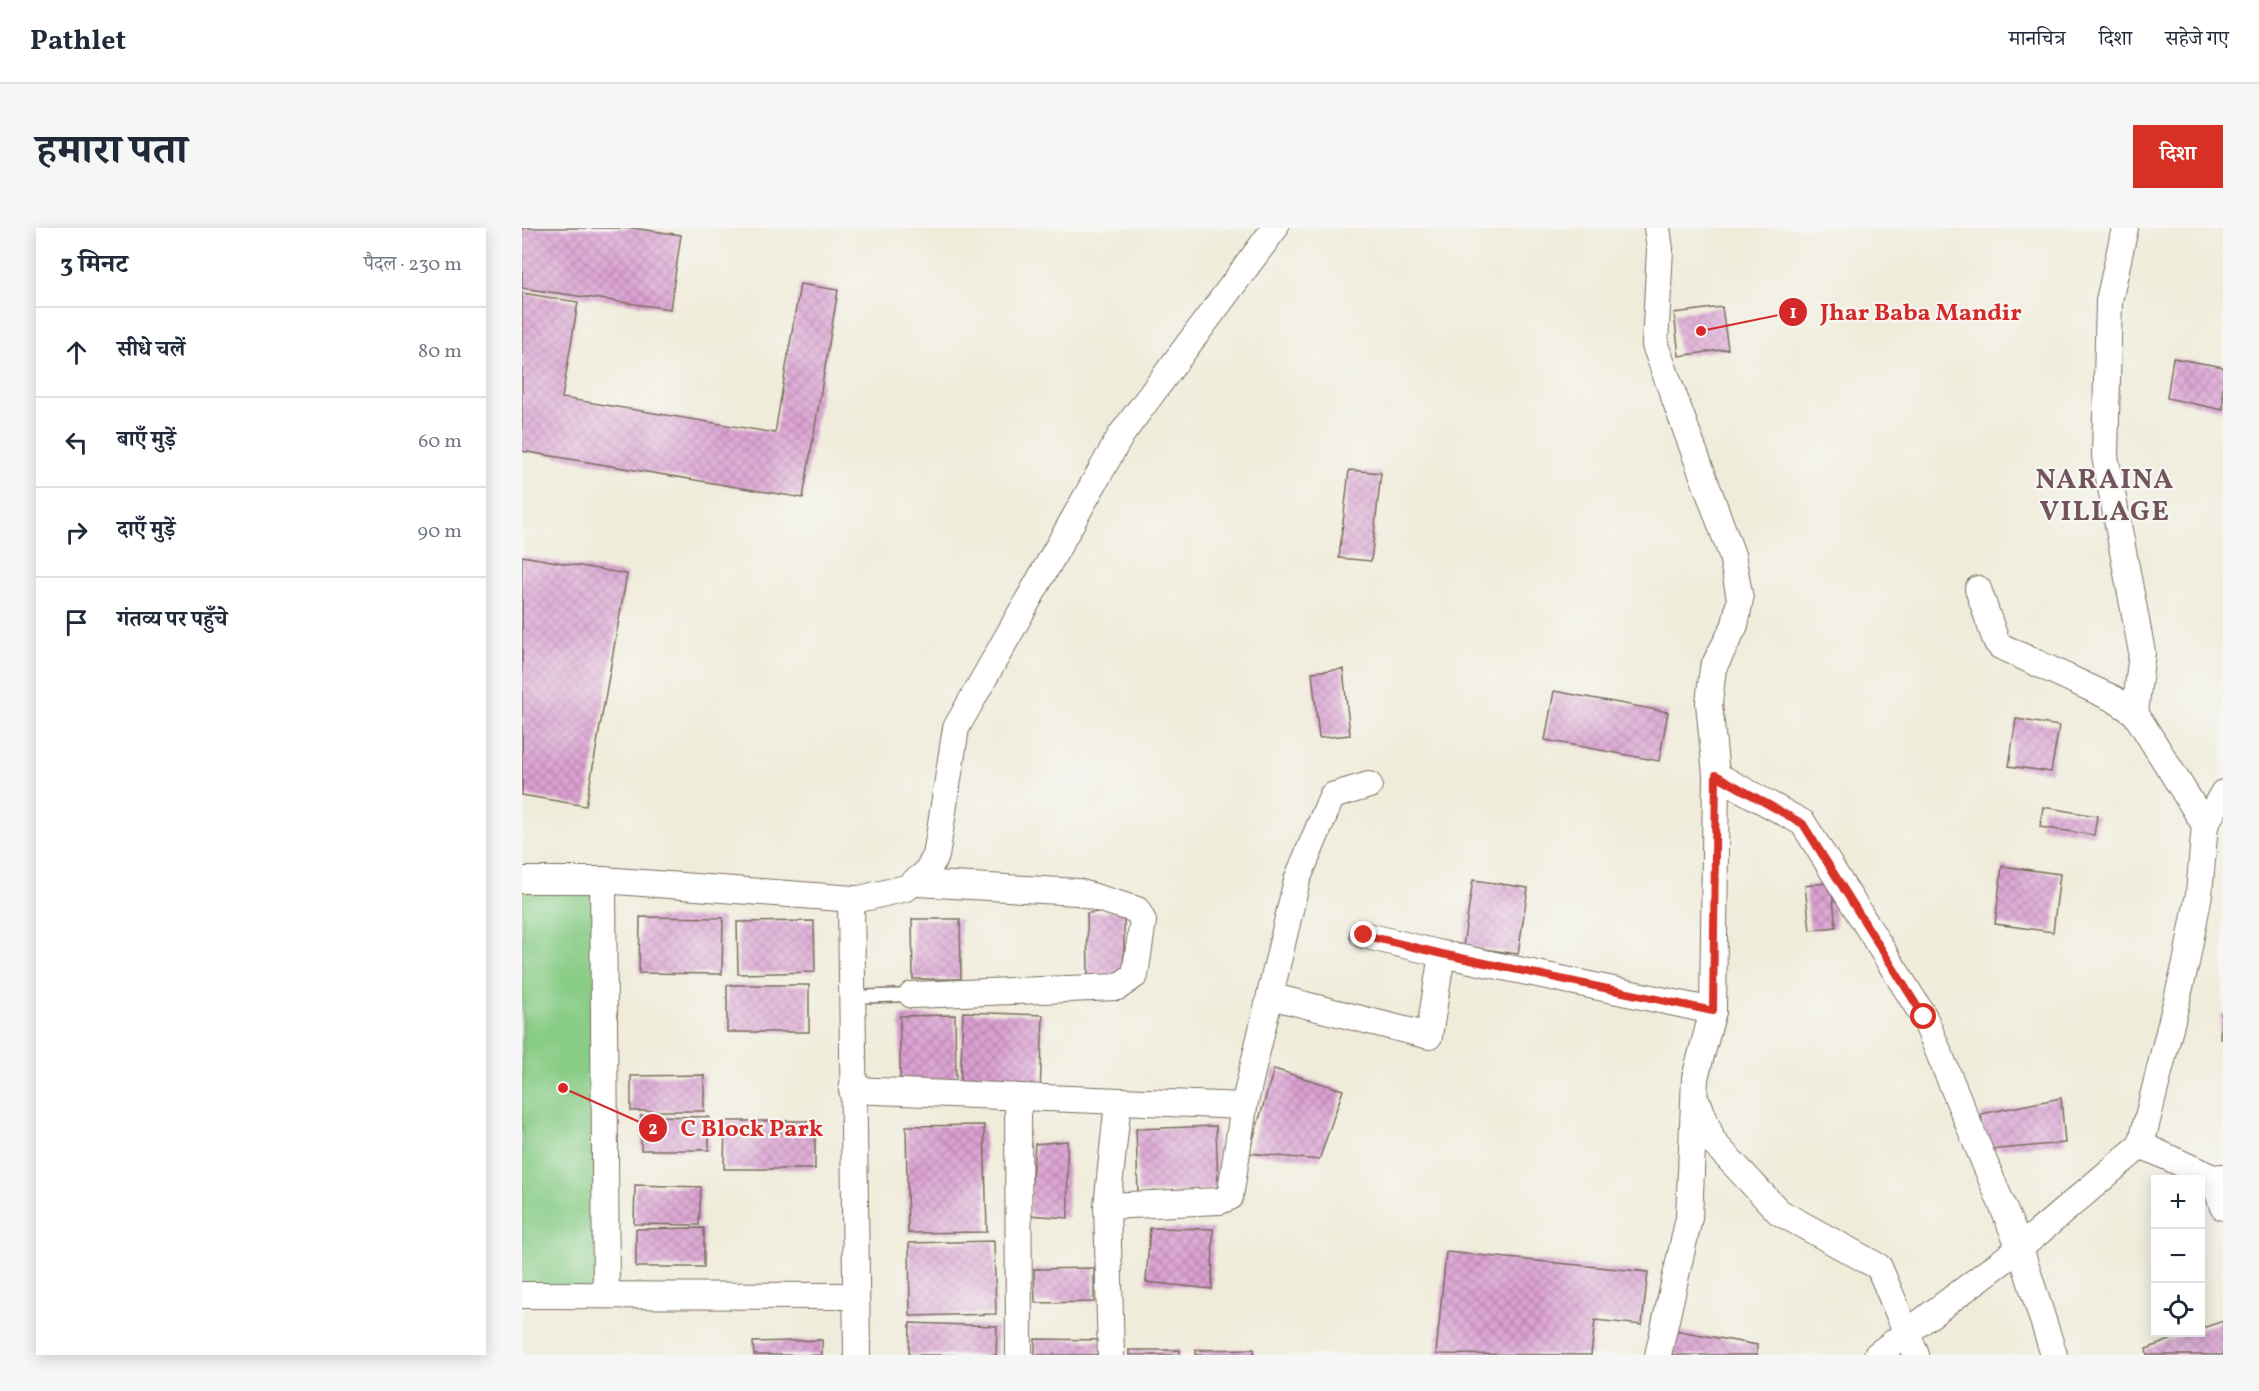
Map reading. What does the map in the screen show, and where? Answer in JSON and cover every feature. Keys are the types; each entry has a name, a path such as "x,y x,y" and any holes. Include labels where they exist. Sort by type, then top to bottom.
{"street":[{"path":"916,883 936,856 956,728 1121,435 1275,228"},
{"path":"1658,228 1660,249 1656,345 1732,555 1740,599 1735,625 1713,668 1708,703 1716,775 1713,1011 1695,1078 1689,1218 1658,1355"},
{"path":"2125,228 2109,301 2105,456 2142,652 2135,713"},
{"path":"1978,589 1996,641 2000,646 2114,699 2135,713 2205,825"},
{"path":"1716,775 1803,824 1924,1017 2020,1248 2054,1355"},
{"path":"1107,1206 1220,1201 1230,1197 1244,1106 1297,880 1332,796 1369,785"},
{"path":"1876,1355 2020,1248 2141,1146 2186,963 2199,894 2205,825 2223,793"},
{"path":"522,880 603,880 854,899 888,893 916,883 1078,892 1137,910 1143,921 1135,975 1118,987 912,995"},
{"path":"603,880 606,1295"},
{"path":"854,899 849,905 857,1355"},
{"path":"1364,935 1442,954 1713,1011"},
{"path":"1270,996 1429,1036 1442,954"},
{"path":"852,1090 1244,1106"},
{"path":"1695,1093 1713,1142 1779,1212 1879,1267 1916,1355"},
{"path":"1018,1098 1019,1355"},
{"path":"1111,1355 1107,1206 1118,1102"},
{"path":"2141,1146 2218,1178 2223,1207"},
{"path":"522,1295 855,1296"}],"lane":[{"path":"850,997 912,995"}],"green space":[{"path":"522,880 603,880 606,1295 522,1295"}],"building":[{"path":"522,228 632,228 681,235 670,309 522,288"},
{"path":"800,284 838,290 803,498 522,451 522,293 578,302 562,398 775,433"},
{"path":"1722,307 1728,349 1679,356 1674,313"},
{"path":"2173,358 2223,367 2223,410 2167,398"},
{"path":"1349,470 1381,473 1371,561 1339,558"},
{"path":"522,556 627,574 586,806 522,795"},
{"path":"1343,669 1350,735 1319,738 1312,672"},
{"path":"1554,691 1668,712 1659,761 1545,740"},
{"path":"2016,719 2059,726 2051,772 2009,766"},
{"path":"2043,807 2097,816 2094,835 2040,827"},
{"path":"2002,866 2060,874 2053,932 1995,924"},
{"path":"1473,880 1528,888 1518,954 1463,946"},
{"path":"1831,882 1836,927 1810,930 1805,886"},
{"path":"1124,910 1124,977 1088,975 1087,913"},
{"path":"640,917 723,918 722,974 639,973"},
{"path":"912,919 960,919 961,979 913,979"},
{"path":"814,921 815,972 738,974 737,922"},
{"path":"727,985 809,985 809,1032 727,1032"},
{"path":"963,1012 1043,1015 1040,1093 960,1090"},
{"path":"2221,1013 2223,1013 2223,1039 2220,1039"},
{"path":"955,1015 956,1086 900,1086 900,1016"},
{"path":"1274,1069 1343,1090 1319,1160 1249,1153"},
{"path":"704,1075 704,1111 631,1111 631,1076"},
{"path":"2061,1098 2065,1143 1987,1150 1981,1114"},
{"path":"641,1116 709,1117 709,1150 641,1150"},
{"path":"725,1121 815,1121 815,1169 724,1169"},
{"path":"984,1125 987,1232 908,1233 906,1126"},
{"path":"1216,1126 1218,1190 1138,1193 1136,1129"},
{"path":"1067,1141 1068,1218 1029,1215 1035,1144"},
{"path":"635,1185 701,1187 699,1225 634,1224"},
{"path":"704,1228 704,1267 636,1267 636,1229"},
{"path":"1150,1228 1213,1229 1212,1289 1146,1282"},
{"path":"994,1241 996,1314 910,1316 909,1243"},
{"path":"1446,1252 1648,1272 1642,1325 1595,1320 1591,1355 1436,1354"},
{"path":"1094,1268 1094,1302 1035,1303 1034,1269"},
{"path":"2223,1321 2223,1355 2147,1355 2146,1349 2178,1337 2205,1337 2205,1327"},
{"path":"910,1323 997,1326 996,1355 909,1355"},
{"path":"1674,1330 1757,1345 1757,1355 1670,1355"},
{"path":"1035,1339 1102,1340 1102,1355 1035,1355"},
{"path":"822,1340 822,1355 754,1355 753,1342"},
{"path":"1254,1349 1254,1355 1196,1355 1196,1350"},
{"path":"1129,1350 1180,1350 1180,1355 1129,1355"}],"place":[{"name":"Jhar Baba Mandir","path":"1701,331"},
{"name":"C Block Park","path":"563,1088"}],"district":[{"name":"NARAINA VILLAGE","path":"2105,496"}],"route":[{"path":"1364,935 1442,954 1713,1011 1713,861 1716,775 1803,824 1924,1017"}]}
